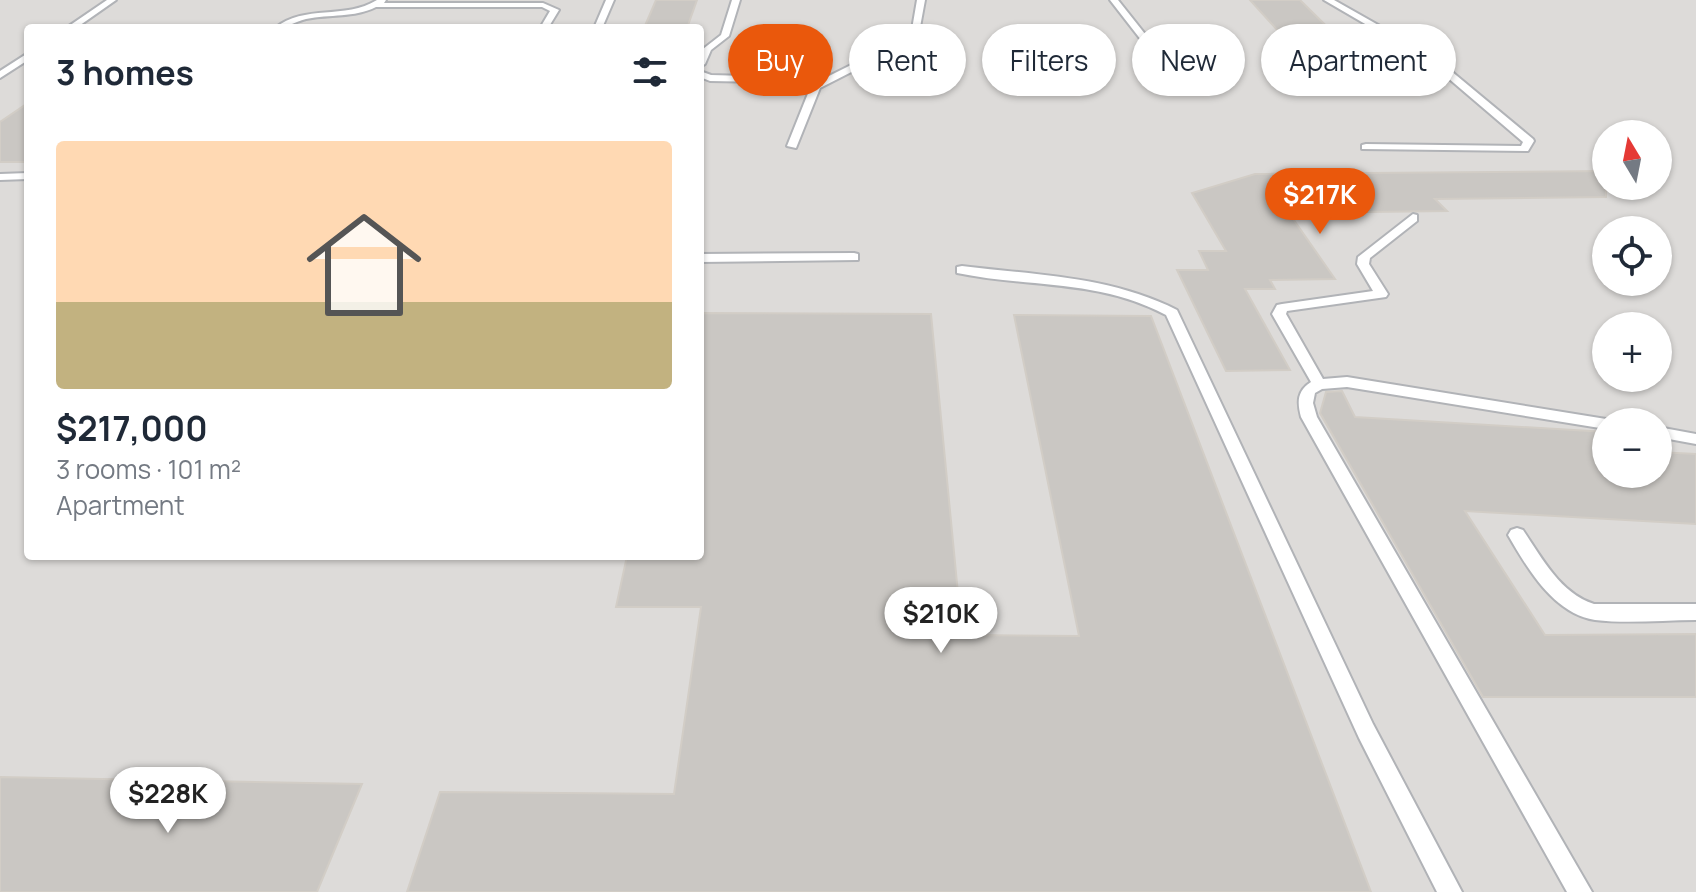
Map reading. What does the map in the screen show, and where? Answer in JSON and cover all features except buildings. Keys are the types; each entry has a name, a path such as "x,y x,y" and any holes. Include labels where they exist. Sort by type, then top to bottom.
{"lane":[{"path":"76,24 112,0"},
{"path":"600,24 610,0"},
{"path":"704,55 707,49 725,36 736,0"},
{"path":"833,75 915,36 921,0"},
{"path":"1114,0 1133,24"},
{"path":"1328,0 1430,58 1529,141 1524,149 1366,147"},
{"path":"286,24 298,17 350,12 380,2 543,5 555,10 546,24"},
{"path":"0,75 24,59"},
{"path":"704,76 728,78"},
{"path":"792,146 812,96"},
{"path":"0,177 24,176"},
{"path":"1319,384 1279,314 1282,308 1381,294 1363,264 1364,257 1413,218"},
{"path":"704,258 854,257"},
{"path":"962,270 1119,291 1150,299 1172,313 1366,731 1450,892"},
{"path":"1580,892 1309,417 1305,403 1308,391 1319,384 1347,382 1382,385 1592,422"},
{"path":"1672,435 1696,439"},
{"path":"1517,535 1560,596 1580,609 1594,612 1696,612"}],"shaded area":[{"path":"0,0 1696,0 1696,892 0,892"}]}
